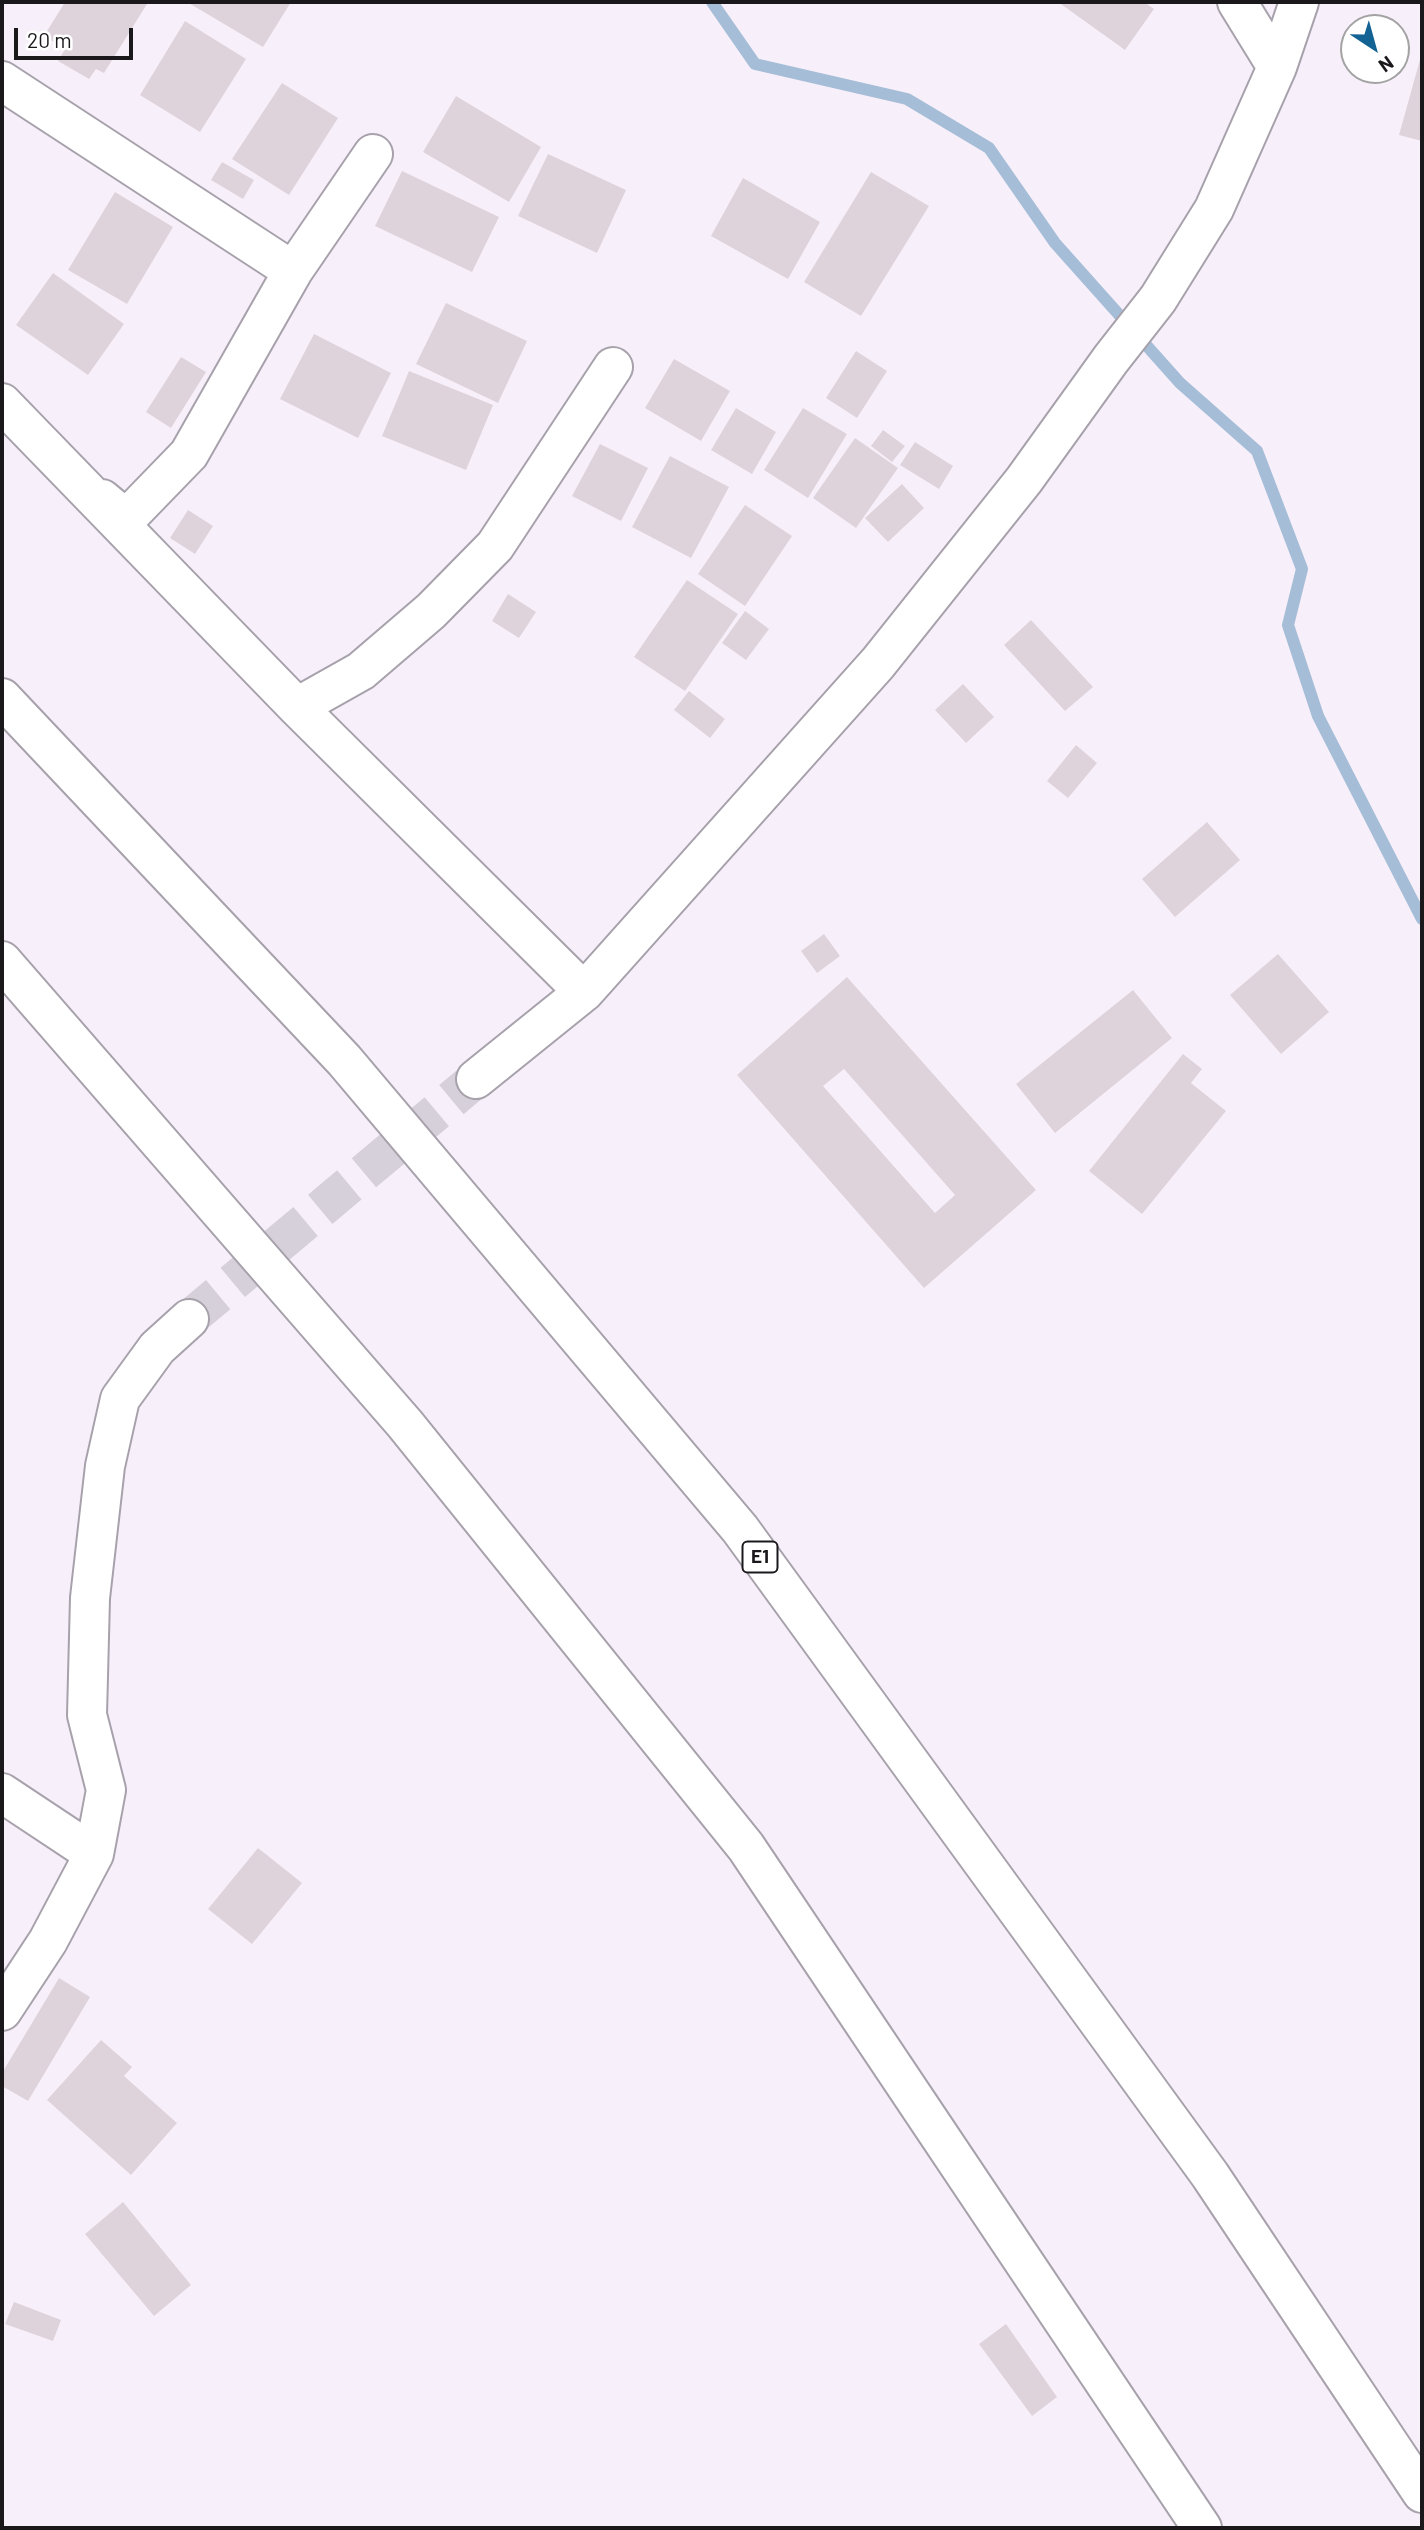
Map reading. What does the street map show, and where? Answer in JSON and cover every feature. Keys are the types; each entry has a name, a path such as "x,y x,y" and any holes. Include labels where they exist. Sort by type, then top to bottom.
{"main road":[{"path":"1237,2 1278,67"},
{"path":"476,1079 584,992 878,663 1024,480 1158,299 1214,209 1278,67 1299,2"},
{"path":"2,81 293,271"},
{"path":"69,470 126,519 189,454 293,271 373,154"},
{"path":"297,707 361,671 431,611 495,547 613,367"},
{"path":"2,403 297,707 584,992"},
{"name":"E1","path":"2,698 344,1060 740,1529 1210,2175 1422,2493"},
{"path":"2,961 405,1424 746,1847 1202,2528"},
{"path":"2,2011 48,1941 94,1854 106,1790 87,1714 90,1598 105,1466 120,1399 158,1348 189,1320"},
{"path":"2,1793 94,1854"}],"building":[{"path":"65,2 147,4 104,73 96,69 89,79 58,61 65,49 44,36"},
{"path":"187,2 291,2 263,47"},
{"path":"1058,2 1144,2 1154,9 1125,50"},
{"path":"185,21 246,59 200,132 140,95"},
{"path":"1422,56 1422,141 1399,135"},
{"path":"282,83 338,118 289,195 232,159"},
{"path":"456,96 541,147 509,202 423,152"},
{"path":"548,154 626,190 597,253 518,216"},
{"path":"222,162 254,180 243,199 211,180"},
{"path":"402,171 499,217 472,272 375,226"},
{"path":"871,172 929,206 861,316 804,282"},
{"path":"743,178 820,222 788,279 711,236"},
{"path":"115,192 173,227 127,304 68,270"},
{"path":"53,273 124,324 88,375 16,325"},
{"path":"446,303 527,341 498,403 416,364"},
{"path":"314,334 391,373 358,438 280,399"},
{"path":"856,351 887,371 857,418 826,398"},
{"path":"181,357 206,372 171,428 146,412"},
{"path":"674,359 730,391 701,441 645,408"},
{"path":"409,371 493,405 466,470 382,436"},
{"path":"736,408 776,432 752,474 711,450"},
{"path":"803,408 847,434 808,498 764,470"},
{"path":"883,430 905,446 892,462 871,446"},
{"path":"855,438 898,468 856,528 813,498"},
{"path":"915,442 953,466 939,489 900,465"},
{"path":"600,444 648,468 621,521 572,496"},
{"path":"670,456 729,487 691,558 632,527"},
{"path":"902,484 924,508 888,542 865,518"},
{"path":"745,505 792,536 745,606 698,574"},
{"path":"188,510 213,526 195,554 170,538"},
{"path":"687,580 738,614 685,691 634,657"},
{"path":"508,594 536,612 519,638 492,621"},
{"path":"745,611 769,629 746,660 722,643"},
{"path":"1031,620 1093,687 1065,711 1004,645"},
{"path":"963,684 994,717 966,743 935,710"},
{"path":"689,691 725,719 710,738 674,710"},
{"path":"1076,745 1097,763 1068,798 1047,781"},
{"path":"1207,822 1240,860 1175,917 1142,879"},
{"path":"824,934 840,956 817,973 801,951"},
{"path":"1278,954 1329,1012 1281,1054 1230,995"},
{"path":"847,977 1036,1190 924,1288 737,1075","holes":["844,1069 955,1195 935,1213 823,1086"]},
{"path":"1133,990 1172,1038 1055,1133 1016,1084"},
{"path":"1183,1054 1202,1069 1191,1083 1226,1111 1142,1214 1089,1171"},
{"path":"258,1848 302,1883 252,1944 208,1909"},
{"path":"59,1978 90,1997 28,2101 2,2086 2,2073"},
{"path":"101,2040 132,2067 124,2076 177,2123 131,2175 47,2100"},
{"path":"123,2202 191,2285 154,2316 85,2234"},
{"path":"14,2302 61,2320 53,2341 5,2324"},
{"path":"1006,2324 1057,2397 1032,2416 979,2344"}],"waterway":[{"path":"712,2 755,64 907,99 989,148 1055,243 1180,383 1257,451 1302,569 1288,625 1318,716 1422,919"}],"tunnel":[{"path":"189,1319 476,1079"}]}
